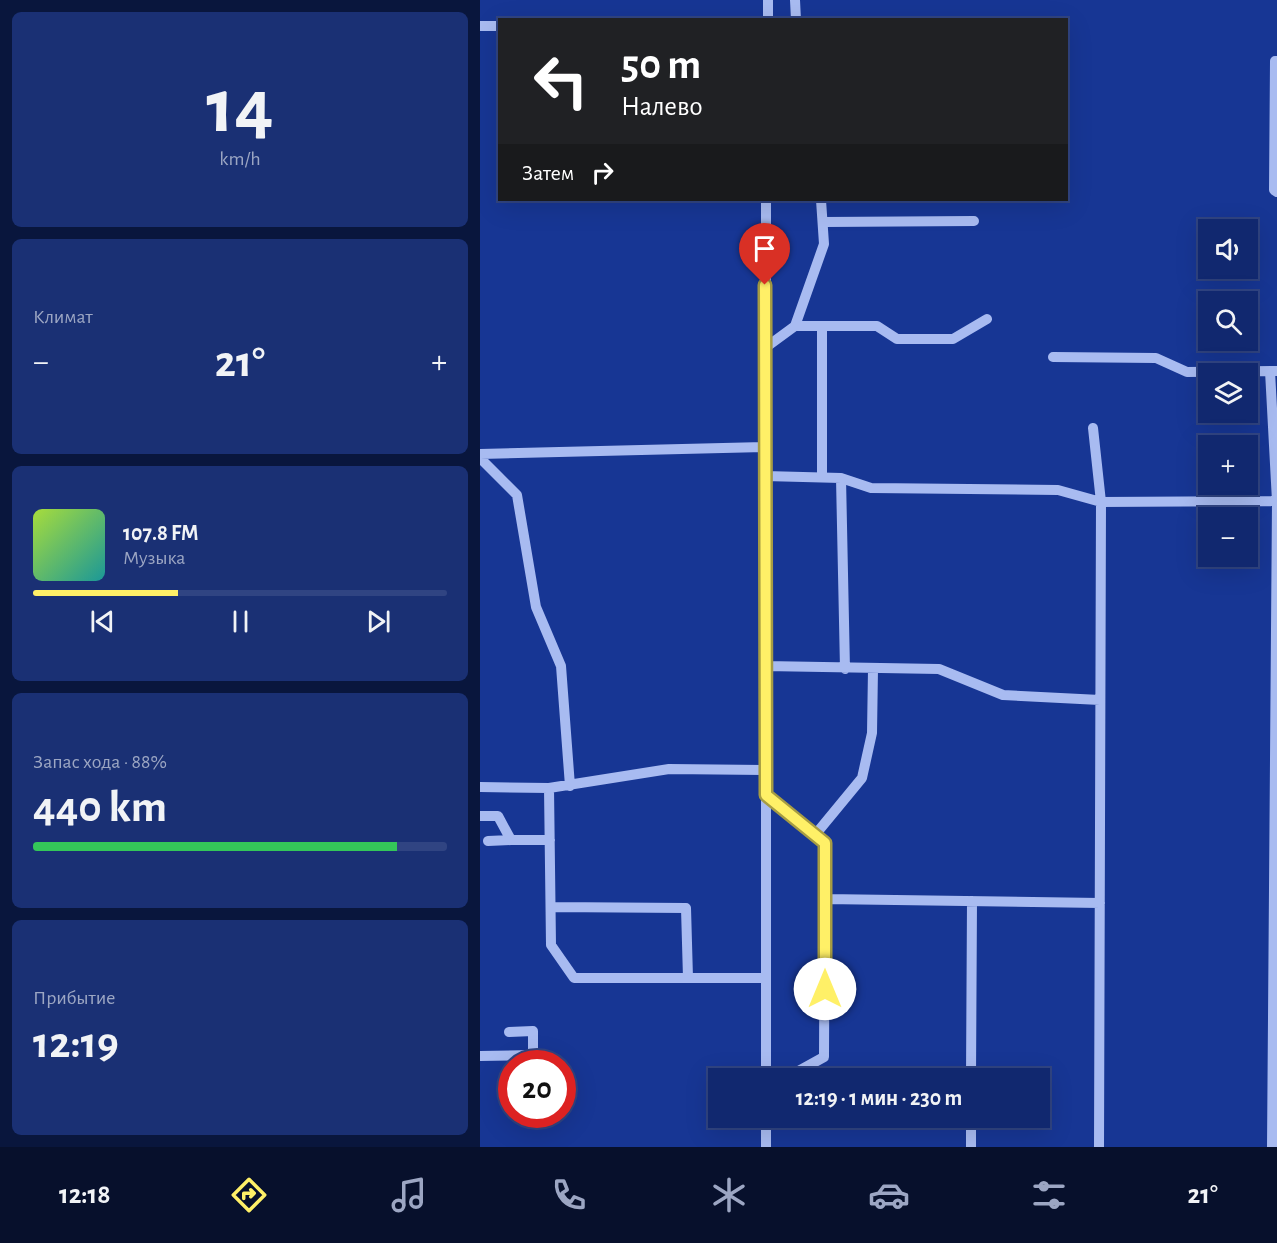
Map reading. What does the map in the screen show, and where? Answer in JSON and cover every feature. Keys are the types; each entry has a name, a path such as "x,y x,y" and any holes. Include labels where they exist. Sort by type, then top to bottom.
{"lane":[{"path":"768,0 768,18"},
{"path":"795,0 796,18"},
{"path":"480,26 498,26"},
{"path":"1277,61 1274,190 1277,192"},
{"path":"766,201 766,1068"},
{"path":"765,348 795,326 824,244 821,201"},
{"path":"824,222 974,221"},
{"path":"795,326 877,326 897,339 953,339 987,319"},
{"path":"822,326 822,477"},
{"path":"1053,357 1156,358 1187,372 1273,371 1277,501 1272,1147"},
{"path":"1093,428 1101,502 1099,1147"},
{"path":"480,456 765,447"},
{"path":"480,456 517,495 536,607 561,666 570,786"},
{"path":"765,476 841,478 871,488 1058,490 1101,502 1277,501"},
{"path":"841,478 844,669"},
{"path":"765,666 939,669 1003,695 1100,700"},
{"path":"815,835 862,778 872,733 873,669"},
{"path":"480,788 570,786 669,769 766,770"},
{"path":"549,788 551,945 573,978 766,978"},
{"path":"766,795 825,843 824,1057 804,1068"},
{"path":"480,816 498,816 511,840"},
{"path":"488,840 550,840"},
{"path":"825,899 1100,903"},
{"path":"971,1068 972,901"},
{"path":"551,907 686,908 688,978"},
{"path":"480,1056 533,1054 533,1031 509,1032"},
{"path":"766,1128 766,1147"},
{"path":"971,1128 971,1147"}],"route":[{"path":"765,285 766,795 825,843 825,989"}]}
